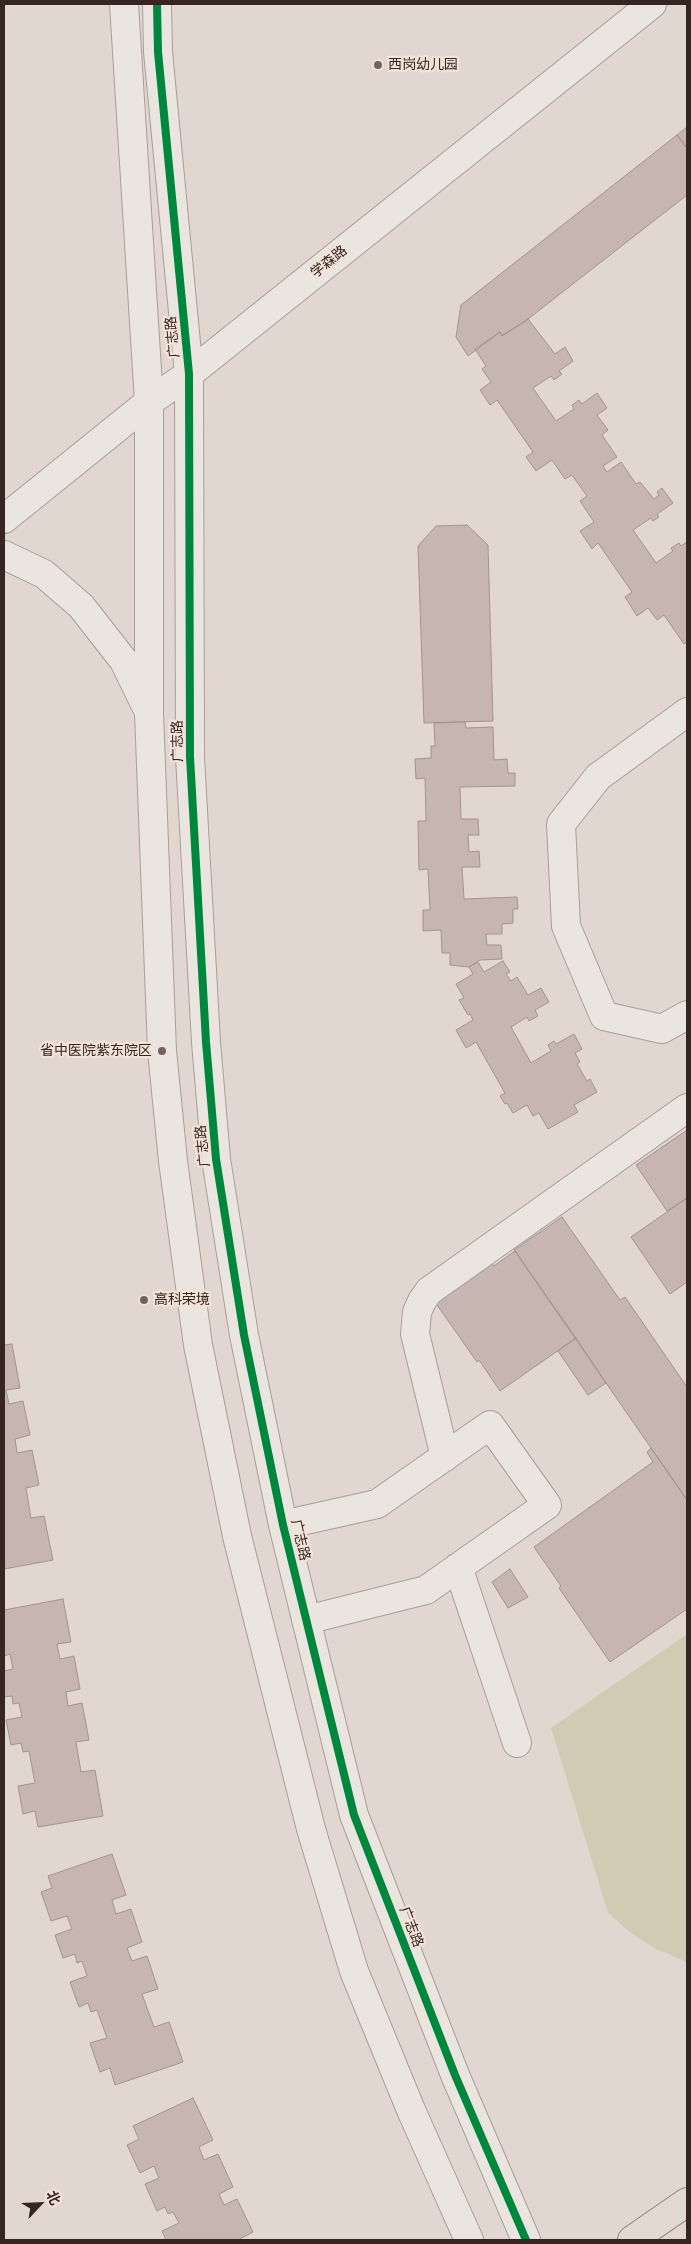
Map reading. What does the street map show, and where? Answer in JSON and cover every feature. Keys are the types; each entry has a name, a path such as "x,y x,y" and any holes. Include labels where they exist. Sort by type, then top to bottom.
{"main road":[{"path":"632,2240 687,2202"}],"street":[{"name":"广志路","path":"124,4 149,402 149,713 162,1051 173,1161 198,1345 236,1536 311,1829 354,1970 411,2110 469,2240"},
{"name":"广志路","path":"157,4 158,52 189,374 190,757 206,1042 216,1158 244,1335 283,1525 354,1815 455,2075 526,2240"},
{"name":"学森路","path":"4,519 149,402 189,374 652,4"},
{"path":"4,555 44,574 81,606 124,661 149,713"},
{"path":"687,712 598,777 560,824 566,926 604,1016 662,1029 687,1015"},
{"path":"445,1457 415,1334 417,1312 422,1300 434,1287 687,1108"},
{"path":"283,1525 378,1504 490,1425 547,1504 426,1590 306,1620"},
{"path":"458,1568 517,1743"}],"shaded area":[{"path":"687,1634 687,1962 656,1949 631,1933 608,1913 551,1728"}],"building":[{"path":"687,127 687,148 677,135"},
{"path":"677,135 687,148 687,195 528,319 502,336 500,332 468,356 456,337 461,305"},
{"path":"528,319 555,354 565,347 573,361 559,371 562,374 554,380 551,376 533,388 556,421 574,409 572,405 579,400 582,404 597,393 607,408 597,415 608,430 602,435 617,457 603,466 607,472 621,462 636,484 640,482 654,499 659,495 657,492 662,488 673,503 657,514 659,517 653,521 651,518 633,530 656,563 673,551 671,548 679,543 681,546 687,542 687,642 684,644 664,615 657,620 648,608 637,616 625,597 632,592 598,543 592,549 580,531 594,522 580,501 587,496 572,475 565,479 552,460 536,471 526,457 533,452 497,400 490,405 480,390 491,382 482,369 486,366 475,349 500,332 502,336"},
{"path":"467,525 488,545 493,721 424,723 418,546 436,526"},
{"path":"465,722 466,728 493,727 494,760 507,759 508,773 515,773 515,786 460,787 461,819 478,819 479,835 468,835 469,852 479,851 480,867 462,867 464,899 517,897 518,909 513,909 513,923 502,924 502,934 486,934 487,945 501,945 502,959 480,960 469,967 450,965 450,953 442,953 441,930 423,931 423,910 430,910 428,869 419,870 418,821 426,821 425,778 416,779 415,759 431,758 431,746 435,746 434,723"},
{"path":"503,961 510,972 506,974 511,981 517,977 528,995 541,988 549,1002 535,1010 538,1016 529,1021 527,1017 511,1027 531,1063 551,1051 548,1045 554,1041 556,1044 574,1034 582,1049 575,1053 580,1062 577,1064 587,1081 590,1079 597,1092 574,1105 578,1112 548,1129 539,1113 533,1116 527,1105 513,1113 500,1096 505,1093 476,1042 466,1048 456,1030 473,1020 459,1000 464,998 456,984 473,974 469,967 478,962 484,972"},
{"path":"687,1130 687,1198 667,1211 636,1165"},
{"path":"687,1198 687,1282 670,1294 631,1237"},
{"path":"562,1217 620,1300 625,1297 687,1387 687,1500 514,1250"},
{"path":"515,1251 576,1338 500,1391 435,1302 492,1263 494,1266"},
{"path":"576,1338 606,1383 588,1395 558,1351"},
{"path":"12,1344 20,1388 6,1390 9,1404 23,1401 30,1435 15,1439 17,1453 32,1450 39,1485 26,1488 31,1518 44,1516 53,1560 4,1569 4,1345"},
{"path":"651,1448 687,1500 687,1609 610,1662 559,1588 561,1586 534,1547 653,1462 647,1452"},
{"path":"510,1569 528,1597 508,1608 492,1582"},
{"path":"63,1599 71,1642 57,1644 60,1659 74,1656 80,1689 66,1692 68,1706 82,1703 89,1740 76,1742 81,1772 95,1770 103,1816 38,1827 35,1811 23,1814 18,1786 35,1783 29,1751 23,1752 21,1743 11,1745 6,1720 22,1717 19,1703 13,1704 12,1696 4,1697 4,1671 13,1669 10,1654 4,1656 4,1610"},
{"path":"112,1854 126,1895 112,1900 116,1914 131,1909 142,1942 127,1948 132,1961 147,1956 158,1989 142,1994 154,2027 169,2022 183,2062 115,2085 110,2068 100,2072 90,2043 107,2038 97,2010 91,2012 88,2003 79,2007 70,1982 87,1976 82,1961 77,1963 75,1954 63,1958 55,1935 72,1929 67,1916 51,1921 41,1892 52,1888 48,1876"},
{"path":"193,2098 213,2140 199,2147 204,2160 218,2154 233,2187 219,2194 224,2205 237,2199 253,2232 238,2240 166,2240 162,2231 179,2223 173,2212 168,2214 165,2207 157,2211 145,2184 159,2178 154,2166 140,2173 127,2145 139,2139 133,2126"}],"cycle path":[{"path":"157,4 158,52 189,374 190,757 206,1042 216,1159 244,1335 283,1525 354,1815 455,2075 526,2240"}],"place":[{"name":"西岗幼儿园","path":"378,65"},
{"name":"省中医院紫东院区","path":"162,1051"},
{"name":"高科荣境","path":"144,1300"}]}
